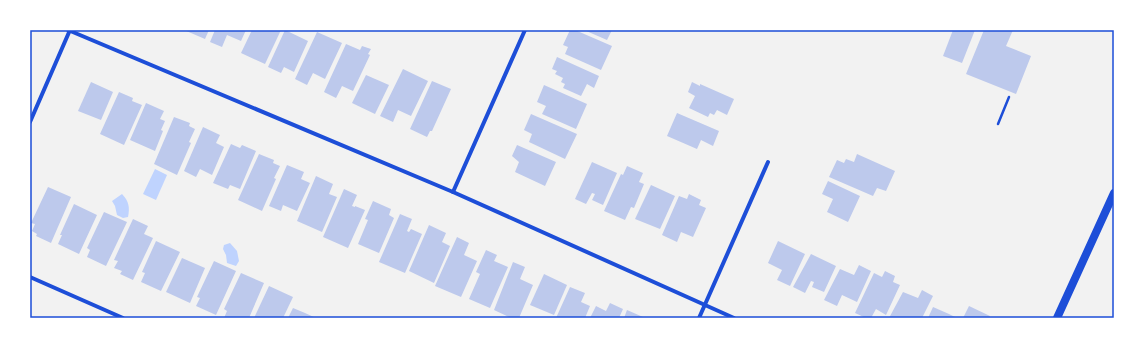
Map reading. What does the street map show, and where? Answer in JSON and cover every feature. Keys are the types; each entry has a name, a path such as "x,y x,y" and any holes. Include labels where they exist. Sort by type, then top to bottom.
{"main road":[{"path":"1057,318 1114,193"}],"street":[{"path":"30,122 69,30 453,192 734,318"},
{"path":"453,192 525,30"},
{"path":"700,318 768,162"},
{"path":"30,277 123,318"}],"path":[{"path":"998,124 1009,97"}],"water":[{"path":"155,169 167,175 156,200 143,194"},
{"path":"122,194 128,202 129,208 128,217 123,218 117,215 112,201"},
{"path":"230,243 237,251 239,261 236,266 227,263 226,255 223,249 224,245"}],"building":[{"path":"184,30 209,30 205,39"},
{"path":"215,30 246,30 241,41 227,35 222,47 210,42"},
{"path":"252,30 281,30 265,64 241,53"},
{"path":"285,30 308,41 294,72 284,67 281,73 268,67"},
{"path":"570,30 575,30 612,46 601,70 565,54 568,47 563,45"},
{"path":"584,30 612,30 607,40"},
{"path":"953,30 975,30 962,63 943,56"},
{"path":"984,30 1013,30 1006,46 1031,56 1016,94 966,74"},
{"path":"317,32 342,43 325,79 313,73 307,85 295,79"},
{"path":"346,44 360,50 362,46 371,49 368,54 370,55 353,91 342,86 336,98 324,92"},
{"path":"557,57 599,76 594,88 587,84 581,96 563,88 565,84 561,82 563,78 555,74 557,71 552,69"},
{"path":"403,69 428,81 411,116 398,110 393,122 380,116"},
{"path":"366,75 389,85 375,114 352,103"},
{"path":"432,81 451,89 432,131 430,131 427,137 410,129"},
{"path":"91,82 113,92 101,120 78,111"},
{"path":"692,82 734,99 727,115 717,110 714,115 710,113 708,117 689,108 695,96 688,92"},
{"path":"544,85 587,104 576,129 542,114 546,106 537,102"},
{"path":"119,92 133,98 132,101 142,105 124,145 100,134"},
{"path":"146,103 164,111 160,119 165,121 161,130 163,131 155,151 130,140"},
{"path":"677,113 719,131 713,146 701,140 697,149 667,136"},
{"path":"531,114 577,134 565,159 529,142 532,134 524,130"},
{"path":"174,117 190,123 189,126 195,129 189,142 191,143 177,175 154,164"},
{"path":"203,127 220,135 216,143 224,147 212,175 200,169 196,177 184,171"},
{"path":"231,144 240,148 242,145 256,151 240,189 230,185 228,189 213,183"},
{"path":"517,145 556,162 545,186 515,172 519,162 512,156"},
{"path":"259,154 274,160 273,163 280,166 262,211 238,200"},
{"path":"857,154 895,171 886,191 877,188 873,196 829,177 837,160 844,163 846,159 854,162"},
{"path":"592,162 617,173 603,205 592,200 595,194 592,193 586,204 575,199"},
{"path":"287,165 304,172 301,179 310,183 297,211 283,205 281,211 269,206"},
{"path":"627,166 643,173 639,182 644,184 634,208 631,207 625,220 604,211 621,174 623,175"},
{"path":"316,176 333,184 329,194 337,197 322,232 297,221"},
{"path":"828,181 860,196 848,222 827,212 833,199 822,194"},
{"path":"651,185 675,196 660,229 635,219"},
{"path":"48,187 71,197 51,243 36,236 37,234 32,231 35,224 31,223"},
{"path":"344,189 357,195 352,206 365,210 348,248 323,237"},
{"path":"689,194 701,200 699,205 706,208 693,237 681,232 677,242 662,235 679,196 687,199"},
{"path":"373,201 391,209 389,215 394,218 379,253 358,244 368,220 365,219"},
{"path":"74,204 97,215 79,254 58,244 62,235 60,235"},
{"path":"104,212 127,222 106,266 87,257 90,250 87,248"},
{"path":"400,214 412,219 407,231 409,232 411,229 422,234 405,273 379,262"},
{"path":"133,219 148,226 144,234 153,238 133,280 120,274 122,271 114,268 118,261 114,260"},
{"path":"429,225 446,233 442,242 450,246 434,283 409,271"},
{"path":"457,237 469,243 464,255 477,261 461,297 435,286"},
{"path":"156,241 180,252 161,291 141,282 145,273 142,272"},
{"path":"778,241 805,254 790,286 777,280 782,270 768,263"},
{"path":"486,250 497,255 494,261 508,267 490,308 469,299 480,274 476,272"},
{"path":"811,254 836,266 824,292 812,287 814,282 811,281 805,293 793,287"},
{"path":"182,258 205,268 190,303 166,292"},
{"path":"214,261 236,271 216,315 196,306 200,298 197,297"},
{"path":"513,262 525,267 520,279 533,285 519,318 511,318 494,310"},
{"path":"859,265 871,271 857,302 842,295 837,306 824,300 840,269 854,275"},
{"path":"885,271 895,276 893,282 900,285 886,315 876,309 871,318 866,318 855,313 874,273 882,277"},
{"path":"241,273 264,283 249,318 224,318 227,311 224,309"},
{"path":"544,274 567,285 554,315 530,305"},
{"path":"269,286 293,297 283,318 254,318"},
{"path":"570,287 585,293 581,302 590,306 585,318 556,318"},
{"path":"922,290 933,296 922,318 889,318 903,292 918,298"},
{"path":"610,303 623,309 619,318 590,318 596,306 606,311"},
{"path":"969,306 990,316 989,318 963,318"},
{"path":"933,307 949,314 957,318 928,318"},
{"path":"293,308 305,313 316,318 288,318"},
{"path":"627,310 643,317 624,318"}]}
